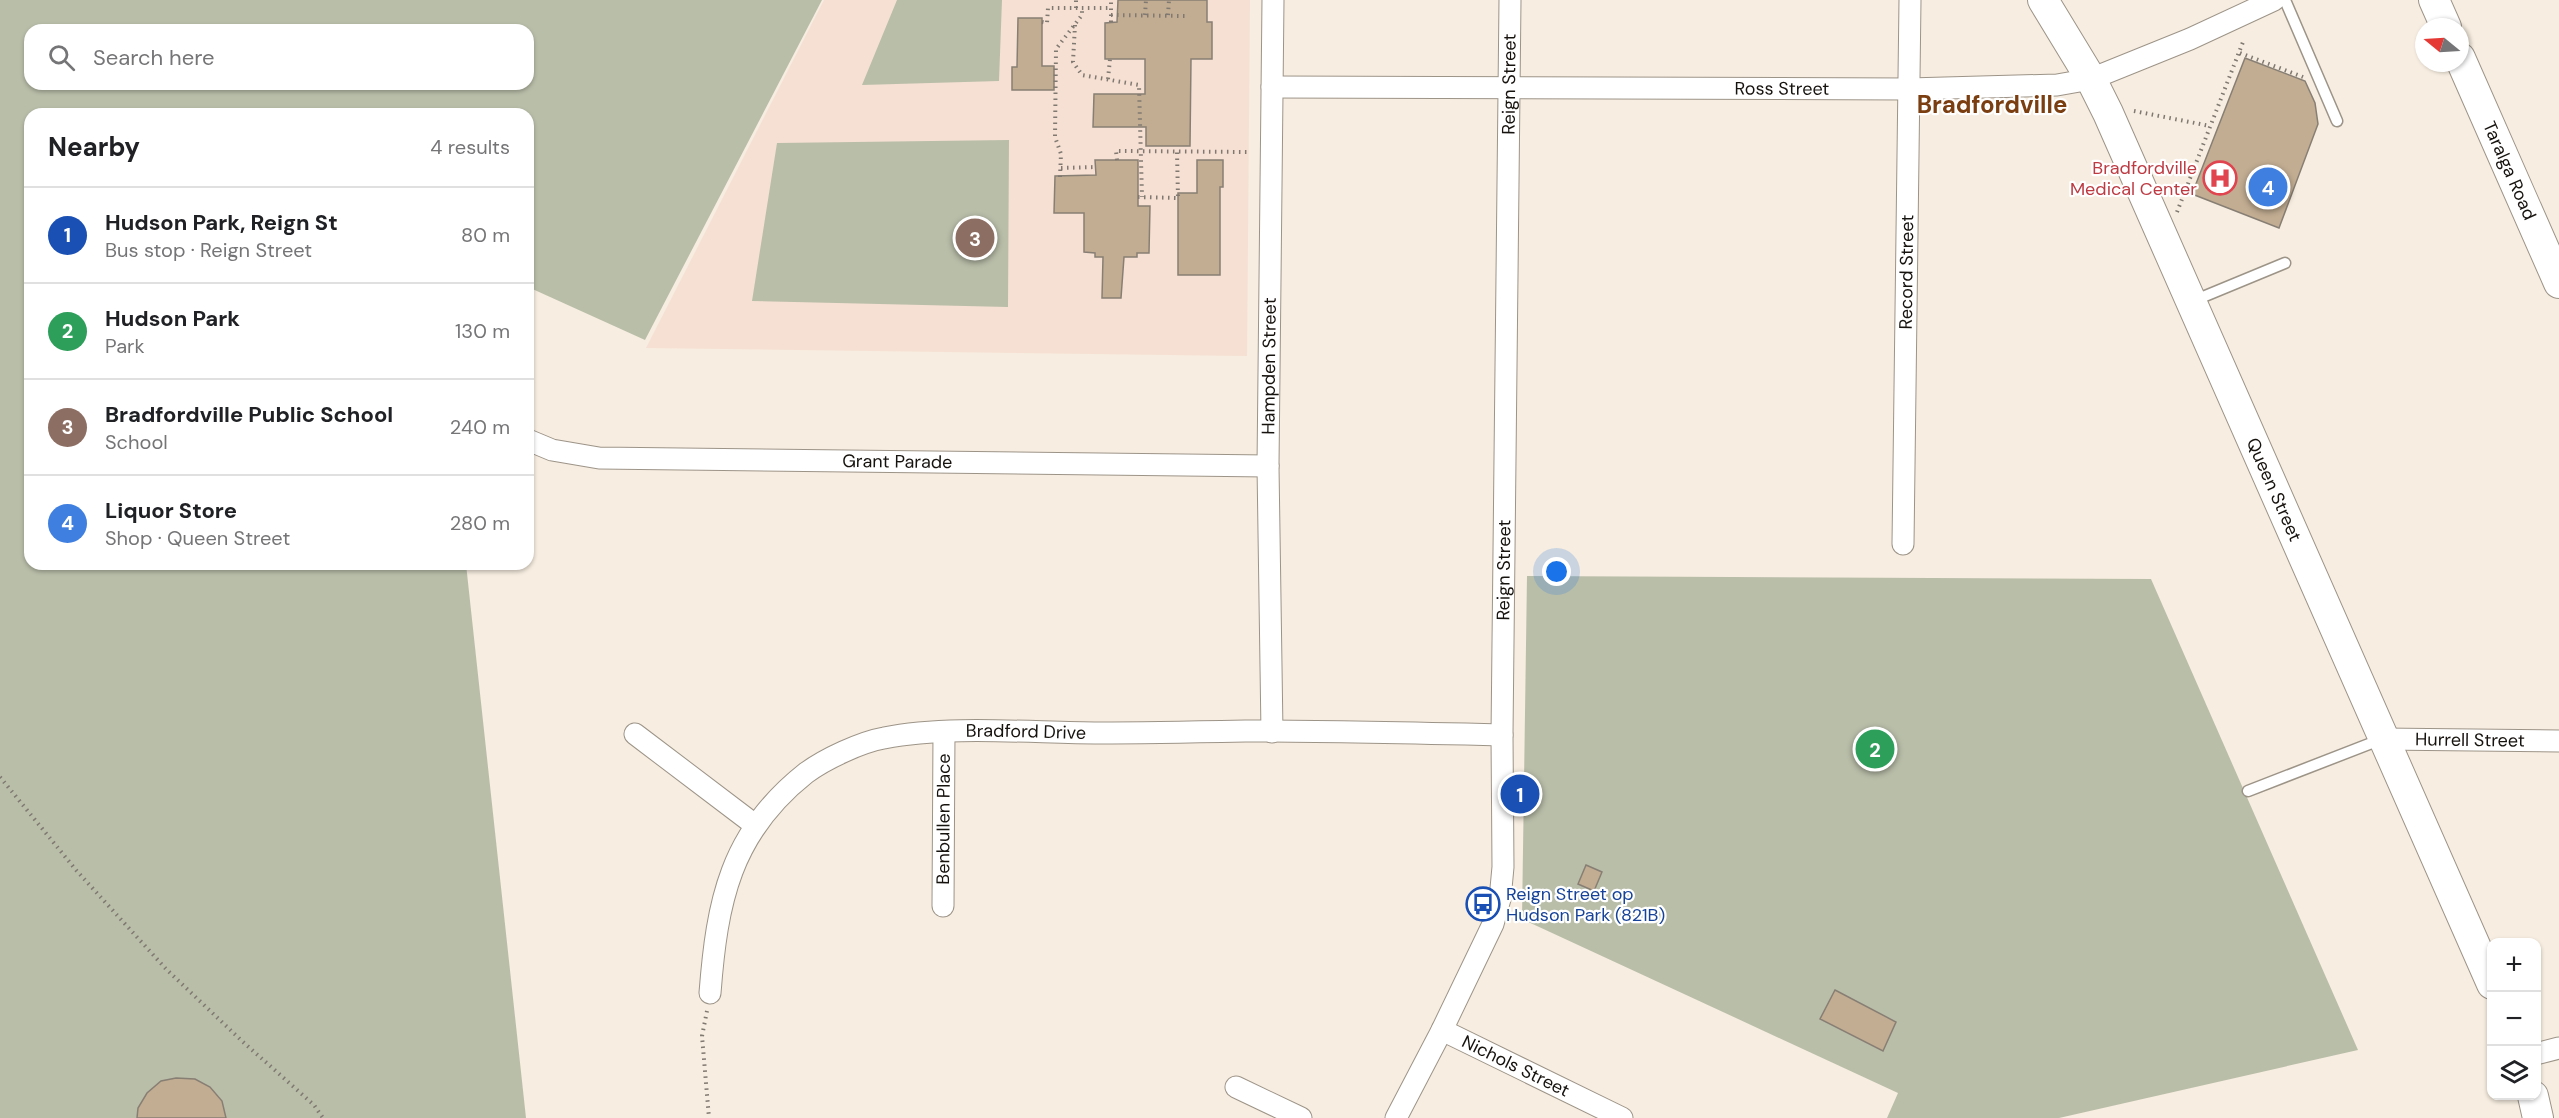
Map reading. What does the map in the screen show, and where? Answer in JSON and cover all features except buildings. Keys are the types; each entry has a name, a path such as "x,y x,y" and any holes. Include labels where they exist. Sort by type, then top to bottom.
{"street":[{"name":"Hampden Street","path":"1272,732 1268,466 1274,0"},
{"name":"Reign Street","path":"1396,1118 1493,924 1500,899 1503,867 1502,735 1509,0"},
{"name":"Record Street","path":"1903,544 1910,0"},
{"name":"Queen Street","path":"2043,0 2091,79 2487,973"},
{"name":"Ross Street","path":"1272,87 1909,89 2057,85 2091,79 2190,39 2274,0"},
{"path":"2434,0 2442,18"},
{"name":"Taralga Road","path":"2466,72 2559,283"},
{"name":"Grant Parade","path":"534,443 552,450 599,458 1268,466"},
{"name":"Bradford Drive","path":"710,993 714,943 721,902 734,863 755,825 807,773 839,755 883,738 944,732 1502,735"},
{"name":"Benbullen Place","path":"943,906 944,732"},
{"path":"635,734 755,825"},
{"name":"Hurrell Street","path":"2382,739 2559,741"},
{"name":"Nichols Street","path":"1442,1030 1622,1118"},
{"path":"2541,1053 2559,1048"},
{"path":"1236,1087 1301,1118"},
{"path":"2534,1100 2538,1118"}],"lane":[{"path":"2285,0 2337,121"},
{"path":"2190,302 2285,263"},
{"path":"2248,791 2382,739"}],"path":[{"path":"1076,0 1076,8"},
{"path":"1111,0 1111,22"},
{"path":"1145,15 1146,0"},
{"path":"1168,15 1169,0"},
{"path":"1042,22 1047,22 1048,8 1111,8"},
{"path":"1060,177 1061,154 1055,137 1056,49 1082,15 1082,8"},
{"path":"1111,15 1185,16"},
{"path":"1075,25 1073,62 1082,75 1140,85 1140,197 1178,198 1177,152"},
{"path":"2177,212 2243,42"},
{"path":"2240,53 2308,79"},
{"path":"1108,80 1110,59"},
{"path":"2134,111 2210,126"},
{"path":"1117,160 1116,151 1249,152"},
{"path":"1060,168 1096,168"},
{"path":"0,777 76,870 166,969 314,1105 323,1118"},
{"path":"709,1118 702,1036 710,993"}],"shaded area":[{"path":"824,0 1250,0 1247,356 646,348"}],"green space":[{"path":"0,0 822,0 645,340 534,290 534,108 24,108 24,570 467,570 526,1118 0,1118"},
{"path":"897,0 1002,0 999,81 862,85"},
{"path":"1009,140 1008,307 752,301 777,143"},
{"path":"1527,576 2151,579 2358,1050 2059,1118 1887,1118 1898,1093 1522,919"}],"place":[{"name":"Bradfordville Medical Center","path":"2220,178"},
{"name":"Liquor Store","path":"2268,187"},
{"name":"Bradfordville Public School","path":"975,238"},
{"name":"Hudson Park","path":"1875,749"},
{"name":"Hudson Park, Reign St","path":"1520,794"},
{"name":"Reign Street op Hudson Park (821B)","path":"1483,904"}],"district":[{"name":"Bradfordville","path":"1992,105"}]}
